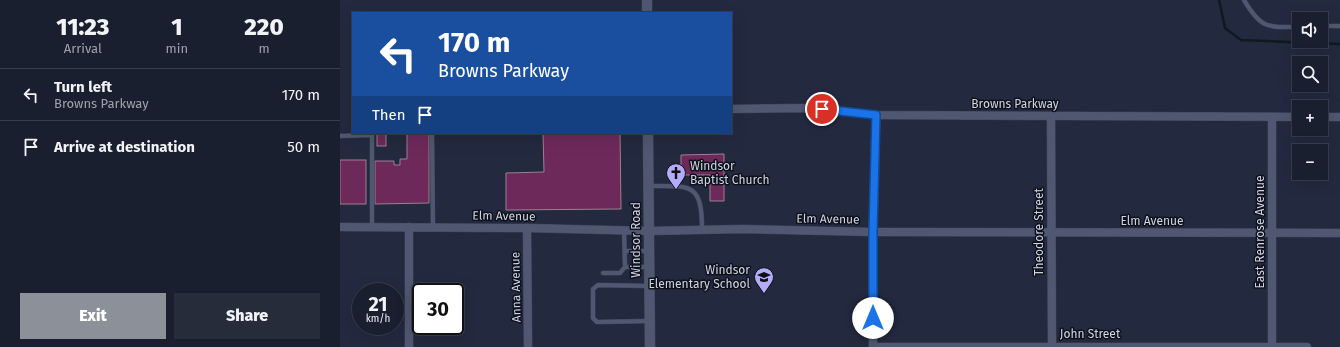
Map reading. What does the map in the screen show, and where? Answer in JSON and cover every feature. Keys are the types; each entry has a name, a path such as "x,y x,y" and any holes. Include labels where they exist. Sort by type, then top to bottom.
{"street":[{"path":"647,0 647,12"},
{"name":"Browns Parkway","path":"732,109 808,108 876,115 1292,117"},
{"path":"873,347 873,232 876,115"},
{"name":"Theodore Street","path":"1051,116 1052,346"},
{"name":"East Renrose Avenue","path":"1272,117 1272,347"},
{"path":"1328,117 1340,117"},
{"name":"Windsor Road","path":"648,134 650,347"},
{"path":"409,227 410,347"},
{"name":"Elm Avenue","path":"340,228 433,227 649,231 702,229 873,232 1340,233"},
{"name":"Anna Avenue","path":"527,228 528,347"},
{"name":"John Street","path":"873,347 1307,347"}],"lane":[{"path":"1244,0 1259,22 1270,26 1292,27"},
{"path":"1328,26 1340,26"},
{"path":"432,134 433,227"},
{"path":"340,136 372,135 372,227"},
{"path":"649,186 686,187 694,191 699,198 702,209 702,229"},
{"path":"603,273 620,273 625,267 624,230"},
{"path":"624,250 649,251"},
{"path":"625,267 650,267"},
{"path":"650,286 598,286 593,289 592,293 593,318 597,322 650,321"}],"building":[{"path":"377,134 386,134 386,146 377,146"},
{"path":"407,134 429,134 429,203 375,204 375,161 394,161 394,165 400,165 400,159 407,159"},
{"path":"543,134 620,134 621,209 506,210 506,173 544,172"},
{"path":"724,154 724,201 710,201 710,175 681,175 681,155"},
{"path":"340,160 366,160 366,204 340,204"}],"waterway":[{"path":"1219,0 1225,28 1241,40 1340,44"}],"place":[{"name":"Windsor Baptist Church","path":"676,190"},
{"name":"Windsor Elementary School","path":"764,294"}],"route":[{"path":"822,109 876,115 873,232 873,318"}]}
